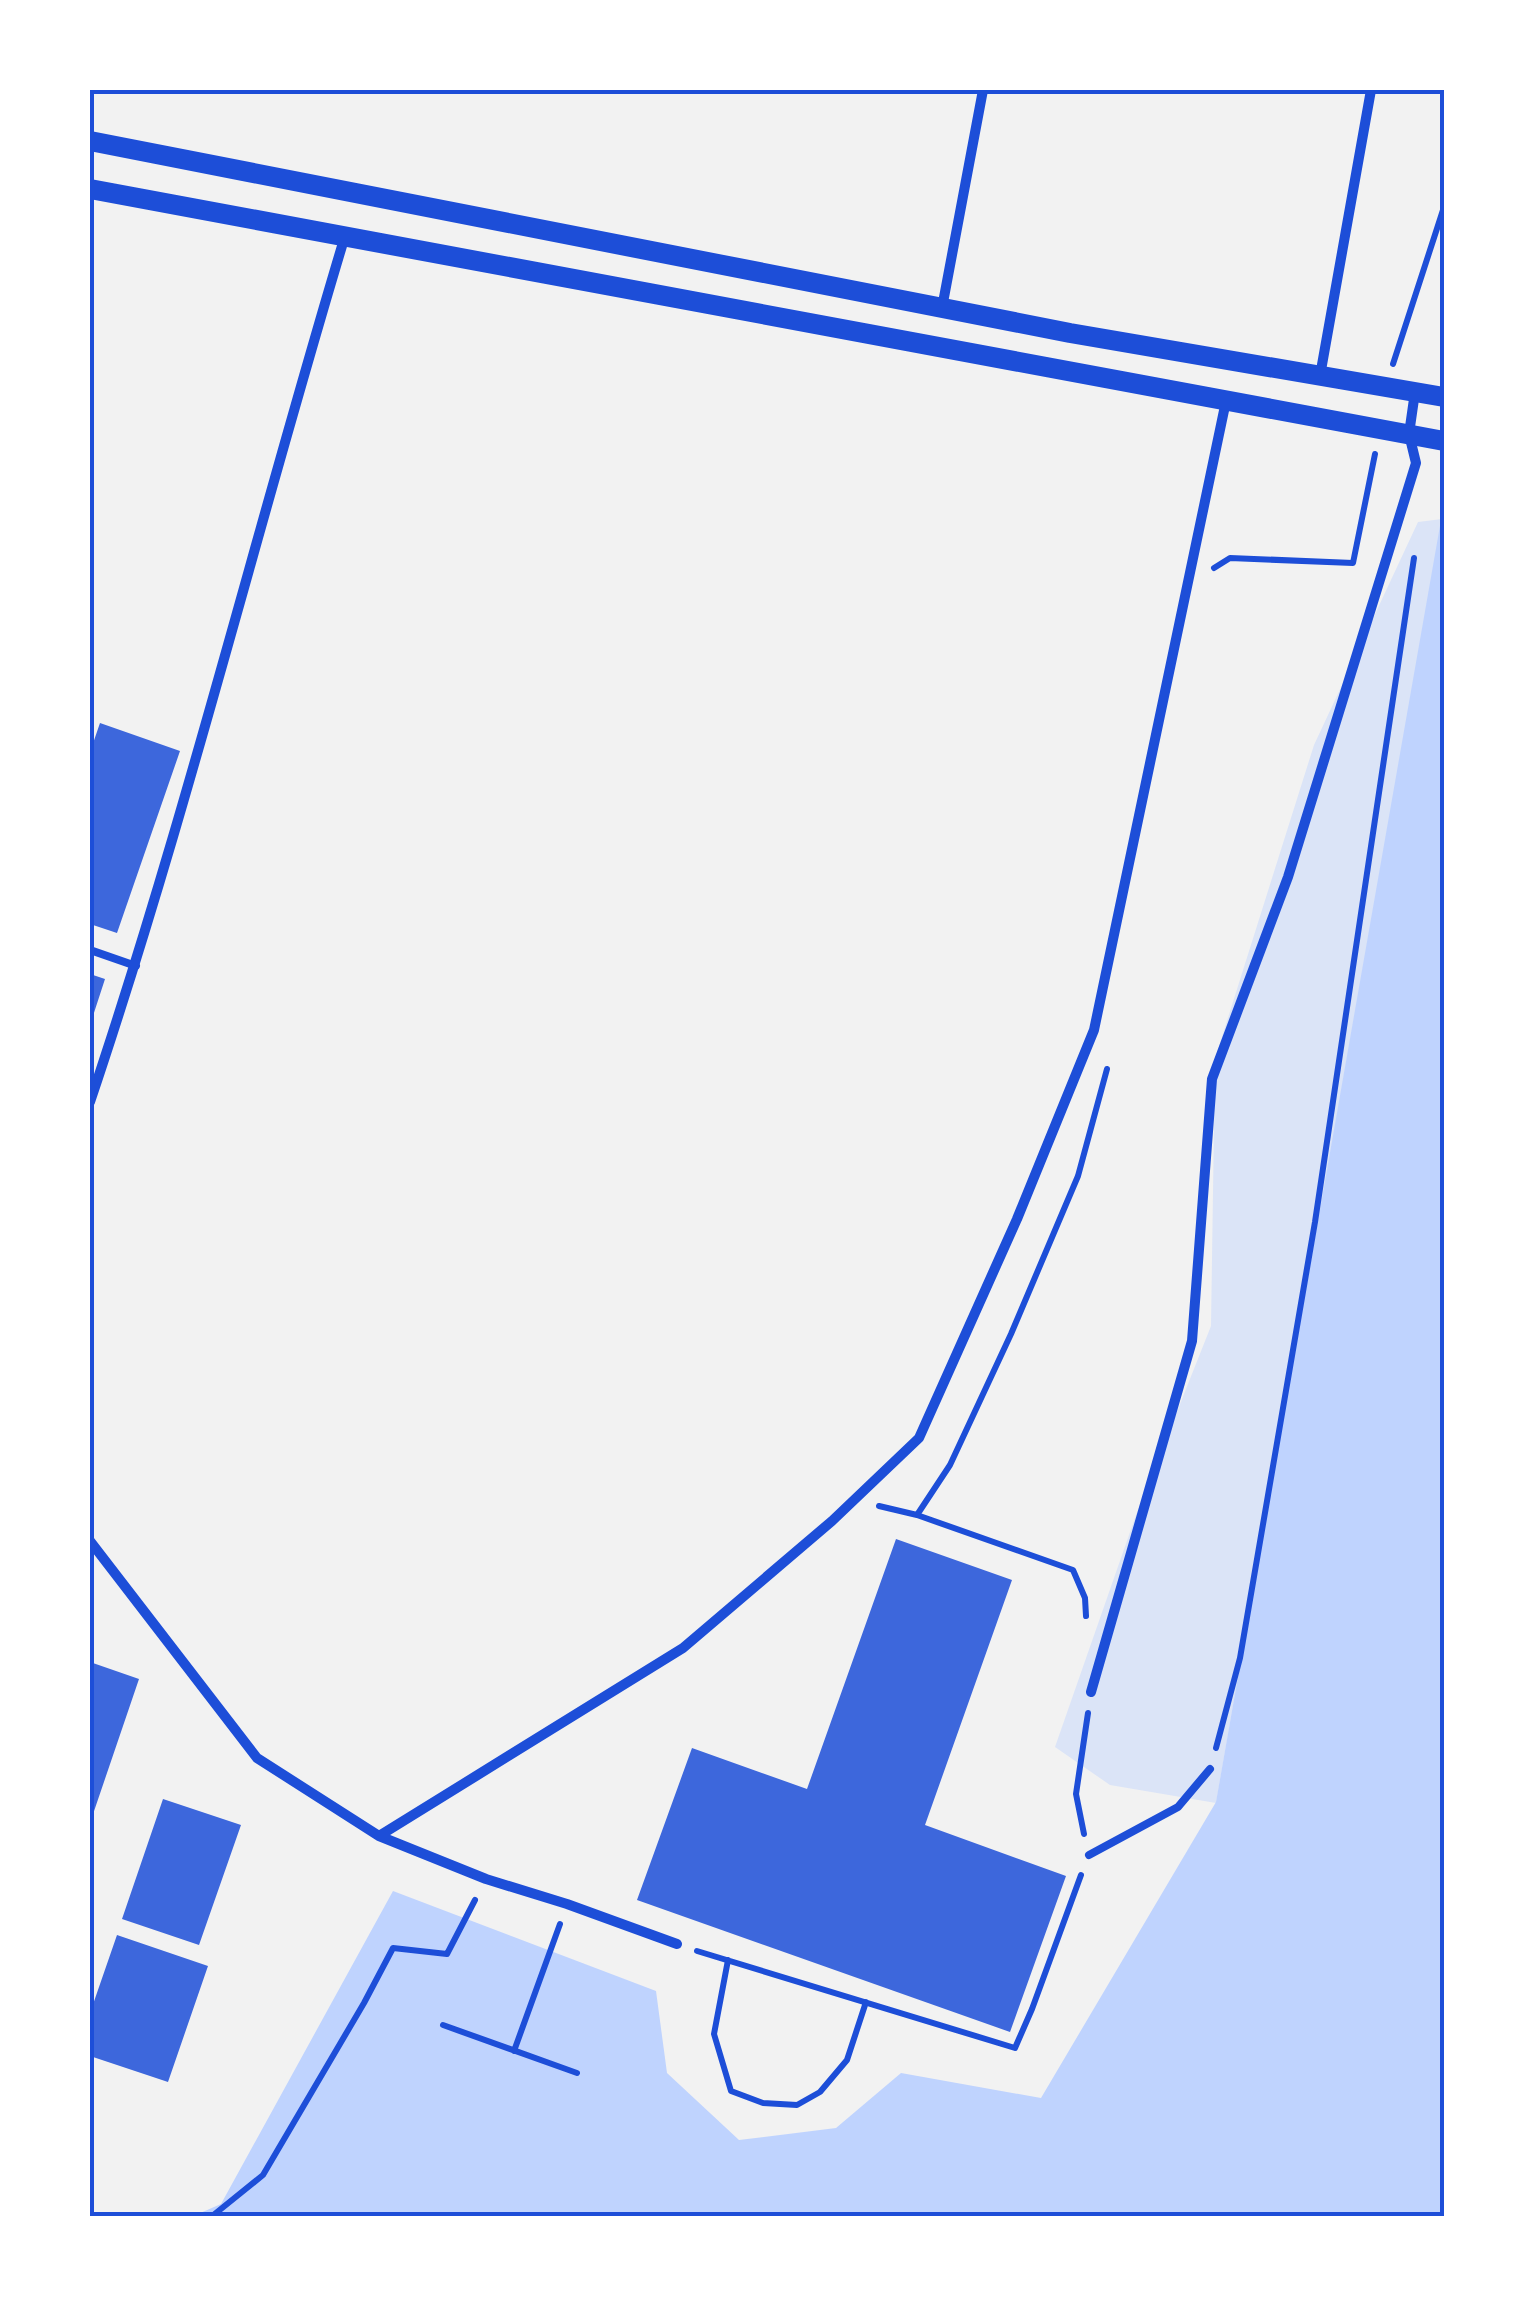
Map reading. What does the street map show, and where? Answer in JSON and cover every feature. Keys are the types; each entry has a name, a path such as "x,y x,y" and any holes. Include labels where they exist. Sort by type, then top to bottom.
{"main road":[{"path":"90,141 1089,336 1444,396"},
{"path":"90,190 1444,441"}],"street":[{"path":"942,308 983,90"},
{"path":"1320,376 1371,90"},
{"path":"90,1102 136,966 290,416 345,236"},
{"path":"1091,1692 1192,1342 1212,1079 1288,877 1416,463 1409,434 1415,392"},
{"path":"379,1836 683,1648 832,1522 918,1438 1017,1219 1094,1030 1226,400"},
{"path":"90,1541 257,1758 379,1836 486,1879 677,1944"}],"lane":[{"path":"90,950 136,966"},
{"path":"1089,1855 1178,1807 1210,1769"}],"path":[{"path":"1386,386 1444,207"},
{"path":"1213,568 1230,558 1353,563 1380,430"},
{"path":"1210,1769 1240,1658 1315,1222 1416,550"},
{"path":"1086,1616 1085,1598 1073,1570 916,1515 950,1465 1033,1281 1078,1176 1108,1067"},
{"path":"677,1944 1015,2048 1089,1855 1076,1794 1091,1692"},
{"path":"210,2217 263,2175 393,1948 448,1954 486,1879"},
{"path":"514,2051 567,1904"},
{"path":"728,1960 714,2034 731,2090 763,2104 797,2105 820,2092 846,2060 866,2002"},
{"path":"443,2025 577,2073"}],"shaded area":[{"path":"1442,519 1216,1803 1110,1785 1055,1747 1136,1515 1211,1326 1215,1059 1314,745 1418,522"}],"water":[{"path":"1444,503 1444,2217 191,2217 221,2204 393,1891 656,1991 667,2073 739,2140 836,2128 901,2073 1041,2098 1216,1802"}],"building":[{"path":"100,723 180,751 117,933 90,924 90,752"},
{"path":"90,974 105,979 91,1022 90,1022"},
{"path":"896,1539 1012,1580 925,1825 1066,1876 1010,2032 637,1900 692,1748 807,1789"},
{"path":"90,1662 139,1679 91,1820 90,1820"},
{"path":"163,1799 241,1825 199,1945 122,1919"},
{"path":"117,1935 208,1966 168,2082 90,2056 90,2013"}]}
